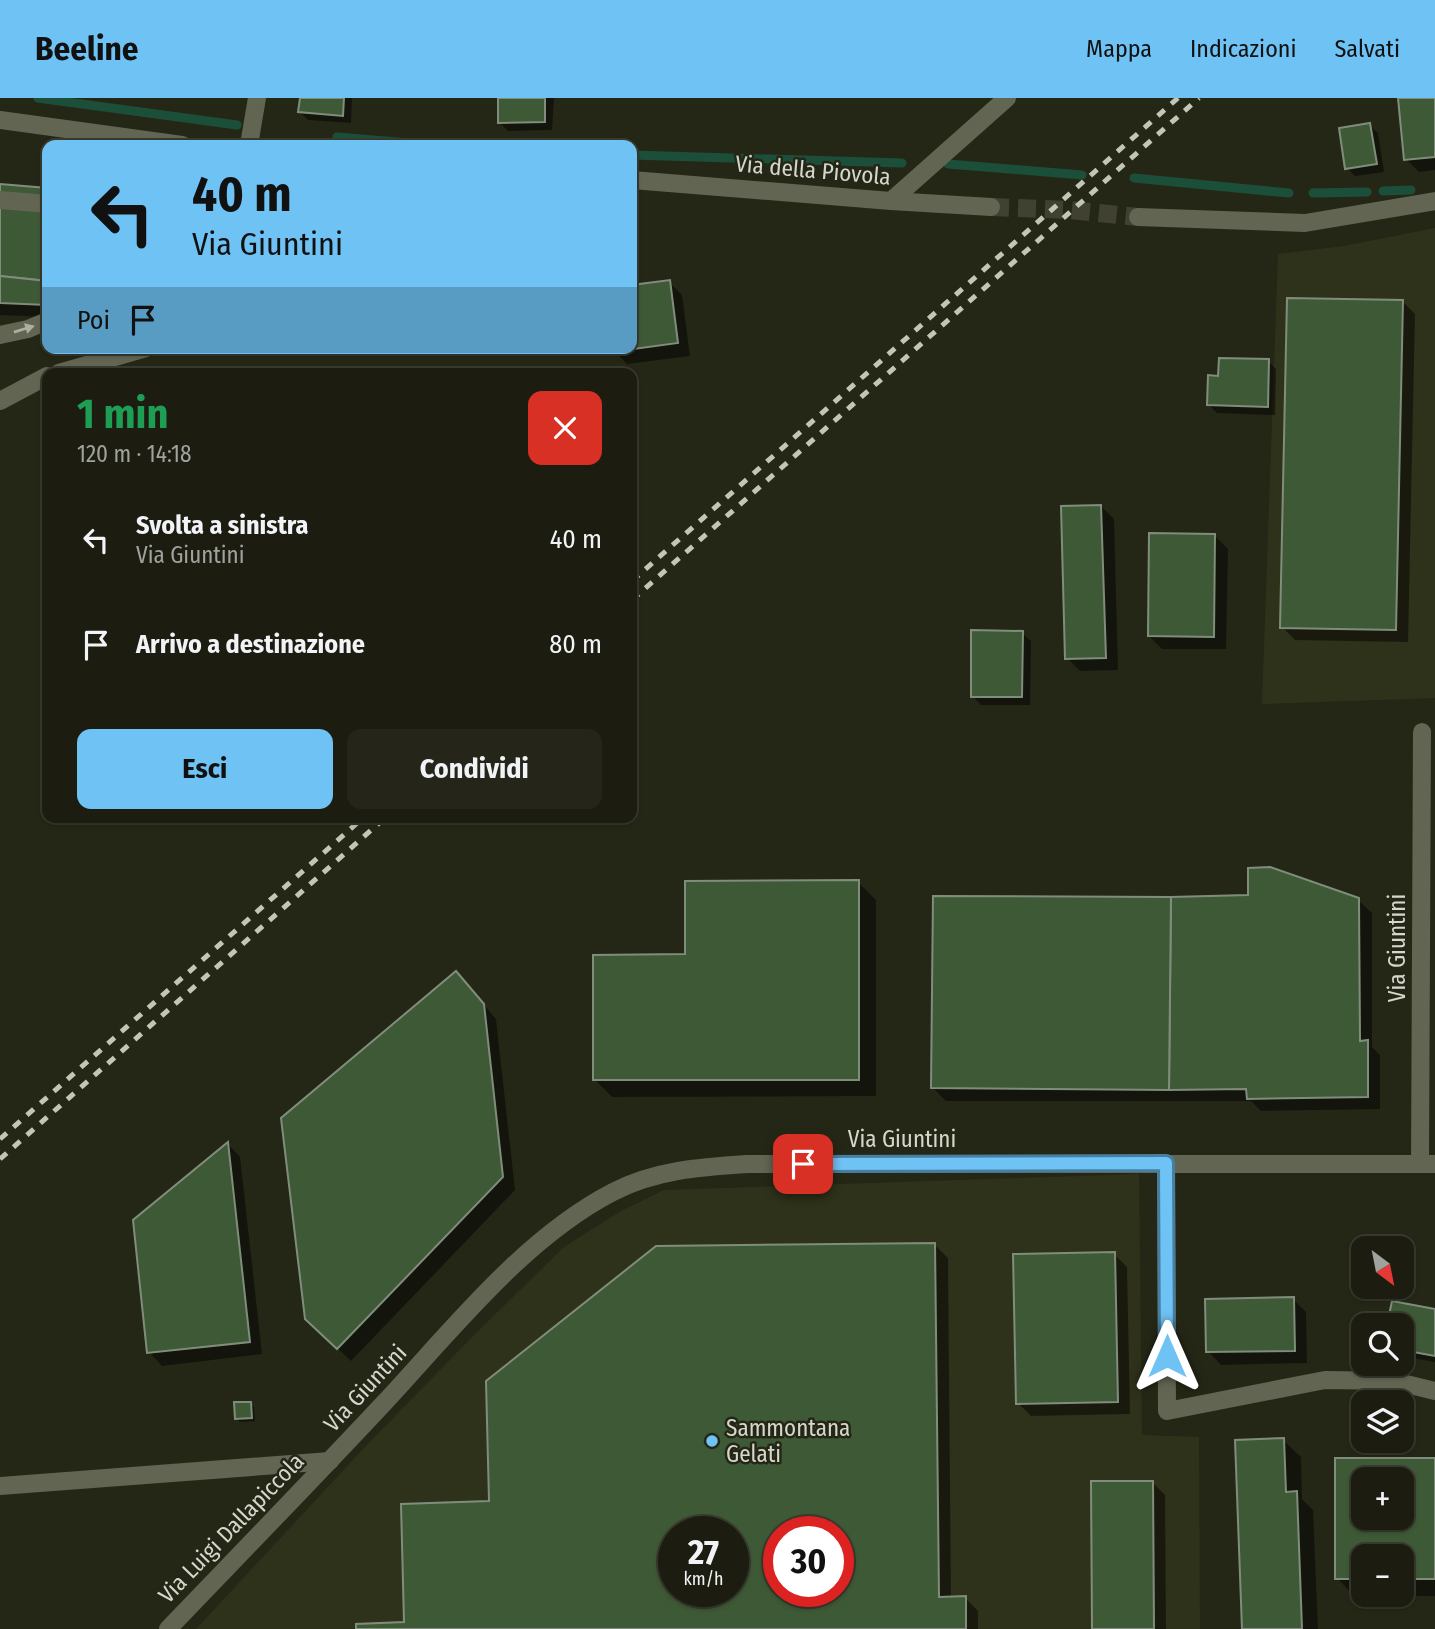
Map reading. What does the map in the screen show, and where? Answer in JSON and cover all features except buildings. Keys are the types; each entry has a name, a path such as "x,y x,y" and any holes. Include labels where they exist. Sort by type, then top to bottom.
{"street":[{"path":"250,140 257,98"},
{"path":"891,201 1007,98"},
{"path":"0,120 115,140"},
{"name":"Via della Piovola","path":"637,180 991,207"},
{"path":"0,200 42,204"},
{"path":"1138,217 1306,223 1435,201"},
{"path":"0,335 42,323"},
{"path":"76,368 124,354"},
{"path":"0,401 42,379"},
{"name":"Via Giuntini","path":"330,1461 500,1278 539,1242 590,1204 645,1177 671,1171 747,1164 1428,1164 1422,732"},
{"path":"1166,1163 1167,1411 1325,1380 1394,1381 1435,1391"},
{"path":"0,1486 330,1461"},
{"name":"Via Luigi Dallapiccola","path":"168,1629 330,1461"}],"shaded area":[{"path":"1435,228 1435,698 1262,704 1278,254 1344,246"},
{"name":"Sammontana Gelati","path":"1139,1174 1142,1435 1199,1437 1200,1629 196,1629 364,1448 471,1338 564,1247 621,1211 664,1190"}],"waterway":[{"path":"38,98 237,125"},
{"path":"337,137 373,140"},
{"path":"637,155 902,163"},
{"path":"948,164 1082,175"},
{"path":"1134,178 1289,193"},
{"path":"1383,191 1411,190"},
{"path":"1313,193 1367,192"}],"tunnel":[{"path":"991,207 1070,210 1138,217"}],"railway":[{"path":"637,577 1178,98"},
{"path":"637,596 1199,98"},
{"path":"0,1139 357,823"},
{"path":"0,1159 379,823"}],"place":[{"name":"Sammontana Gelati","path":"712,1441"}],"route":[{"path":"803,1164 1166,1163 1167,1356"}]}
